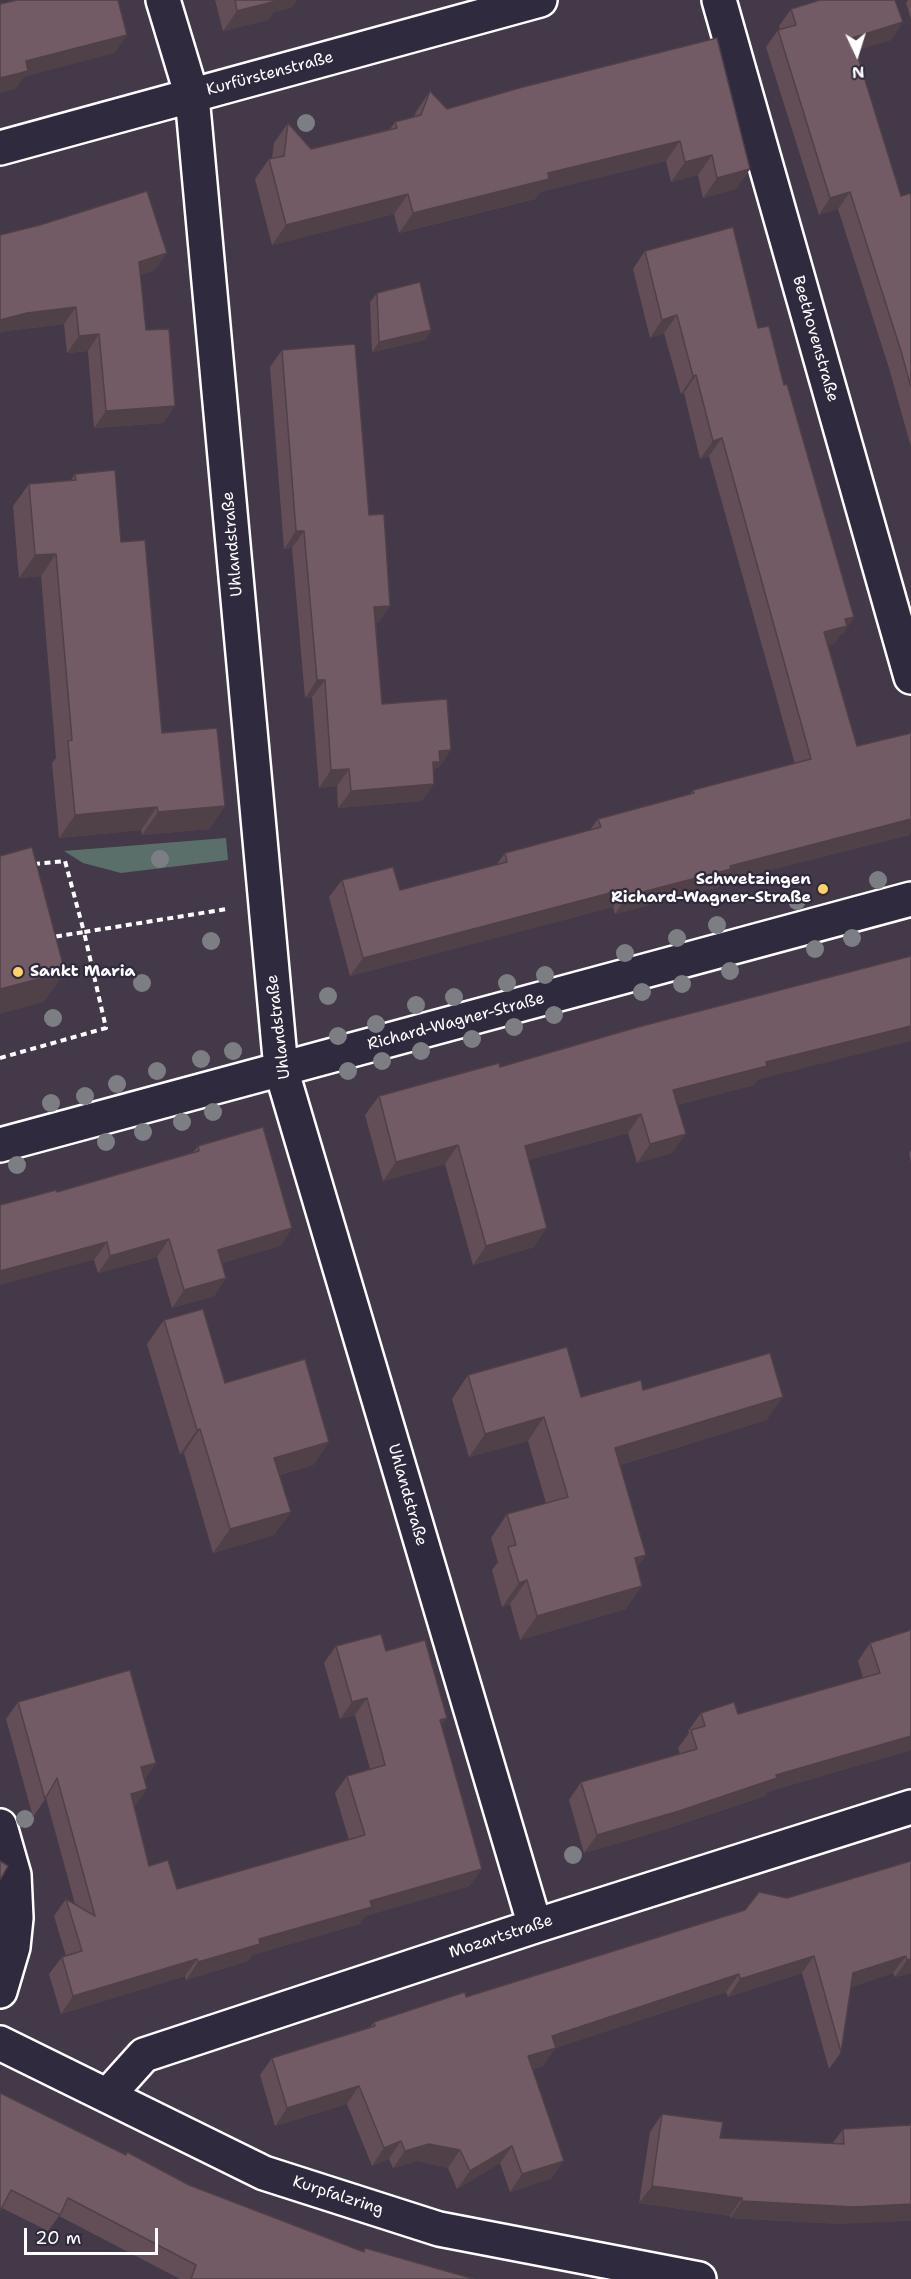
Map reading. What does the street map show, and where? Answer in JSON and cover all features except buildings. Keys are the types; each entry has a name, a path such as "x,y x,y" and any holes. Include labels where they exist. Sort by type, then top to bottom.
{"street":[{"name":"Uhlandstraße","path":"162,0 192,96 281,1069 535,1926"},
{"name":"Kurfürstenstraße","path":"0,148 540,0"},
{"name":"Beethovenstraße","path":"719,0 911,677"},
{"name":"Richard-Wagner-Straße","path":"0,1145 911,899"},
{"name":"Mozartstraße","path":"108,2095 144,2055 535,1926 911,1807"},
{"path":"0,1826 14,1875 16,1918 13,1947 0,1991"},
{"name":"Kurpfalzring","path":"0,2043 264,2173 439,2229 699,2279"}],"path":[{"path":"0,1058 106,1028 65,861 33,864"},
{"path":"43,939 266,903"}],"green space":[{"path":"226,838 228,860 121,873 83,863 64,851"}],"place":[{"name":"Schwetzingen Richard-Wagner-Straße","path":"823,889"},
{"name":"Sankt Maria","path":"18,972"}]}
